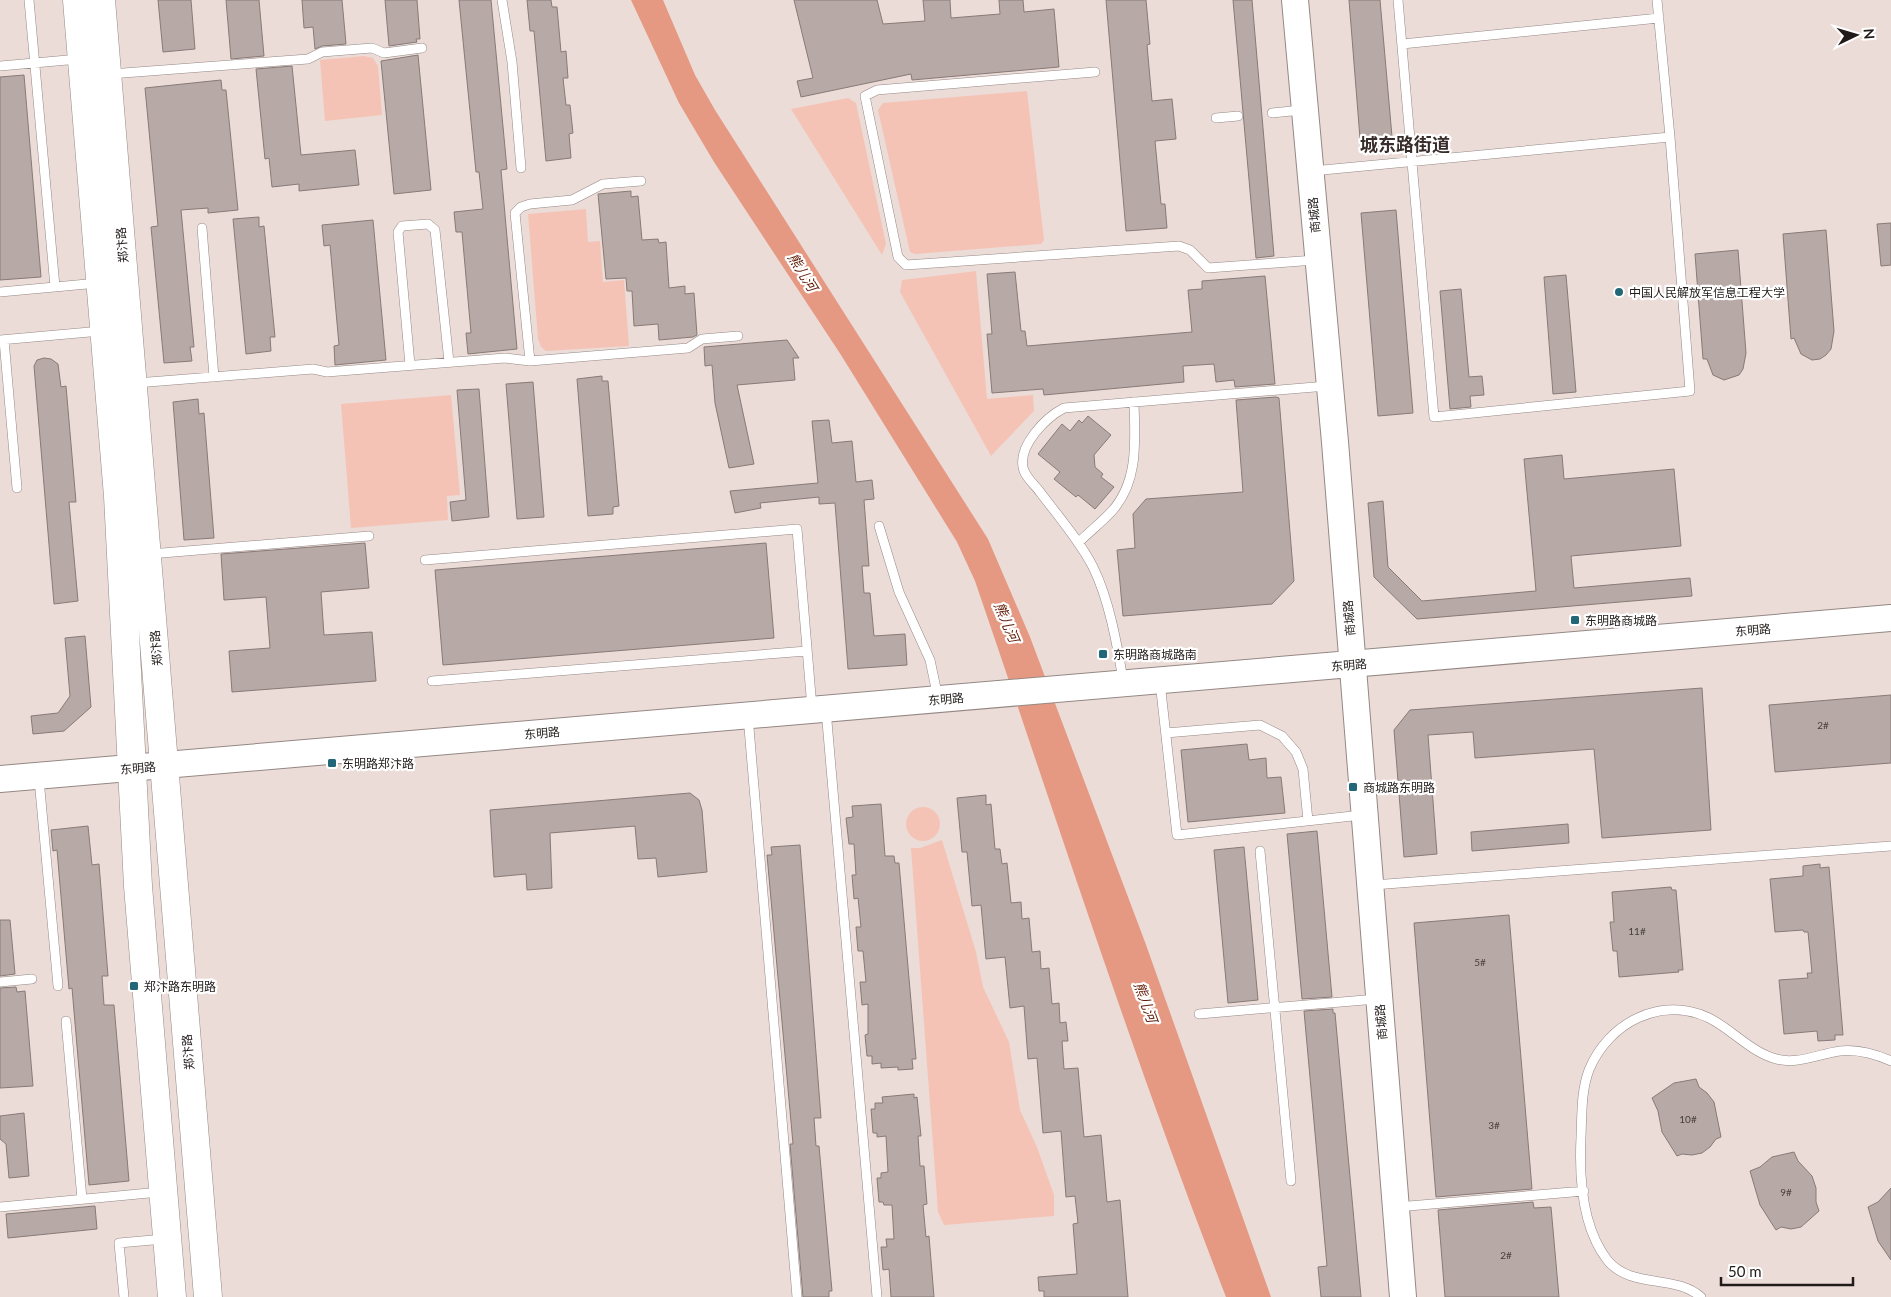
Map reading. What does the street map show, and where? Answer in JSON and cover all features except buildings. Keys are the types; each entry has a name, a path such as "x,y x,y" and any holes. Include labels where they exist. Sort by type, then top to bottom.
{"main road":[{"name":"郑汴路","path":"77,0 118,496 138,886 172,1297"},
{"name":"郑汴路","path":"102,0 208,1297"}],"street":[{"name":"商城路","path":"1295,0 1365,815 1403,1297"},
{"name":"东明路","path":"0,779 1891,618"}],"lane":[{"path":"29,0 55,287"},
{"path":"502,0 512,62 521,168"},
{"path":"1398,0 1434,418 1690,391 1670,136 1657,0"},
{"path":"1402,44 1659,18"},
{"path":"108,74 308,59 322,52 372,48 384,53 422,48"},
{"path":"0,66 82,59"},
{"path":"1095,72 877,90 865,96 898,256 906,265 1179,246 1190,250 1208,268 1318,260"},
{"path":"1272,113 1305,110"},
{"path":"1216,118 1238,116"},
{"path":"1310,171 1670,136"},
{"path":"530,361 515,214 521,207 530,204 572,200 603,184 641,181"},
{"path":"410,365 398,232 402,226 428,224 435,230 449,362"},
{"path":"202,228 214,377"},
{"path":"0,292 100,283"},
{"path":"17,488 2,340 104,331"},
{"path":"134,384 314,369 327,372 506,358 530,361 688,348 702,339 738,336"},
{"path":"1124,684 1114,630 1093,568 1078,543 1023,470 1023,456 1026,446 1052,415 1064,408 1329,386"},
{"path":"1078,543 1113,510 1128,486 1135,458 1134,402"},
{"path":"879,526 899,592 930,660 938,700"},
{"path":"425,560 797,529 807,651 819,710 877,1297"},
{"path":"148,554 369,536"},
{"path":"432,682 807,651"},
{"path":"1160,681 1177,835 1365,815"},
{"path":"748,716 796,1297"},
{"path":"1166,733 1260,725 1282,736 1296,752 1303,769 1308,821"},
{"path":"38,776 58,986"},
{"path":"1370,886 1891,846"},
{"path":"1260,851 1291,1181"},
{"path":"0,982 32,979"},
{"path":"1199,1014 1380,999"},
{"path":"1701,1297 1676,1284 1636,1278 1609,1262 1595,1240 1587,1216 1584,1191 1581,1121 1583,1094 1588,1071 1609,1036 1625,1024 1649,1013 1670,1009 1690,1011 1710,1018 1774,1059 1793,1060 1840,1051 1861,1051 1891,1061"},
{"path":"66,1021 82,1199"},
{"path":"1396,1207 1584,1191"},
{"path":"0,1206 163,1192"},
{"path":"124,1297 119,1243 167,1239"}],"shaded area":[{"path":"364,56 373,58 378,66 382,115 325,121 320,60"},
{"path":"1027,91 1044,240 1041,244 915,254 910,252 878,110 883,103"},
{"path":"848,98 856,103 886,244 882,255 791,109"},
{"path":"586,209 588,242 600,241 603,282 624,280 629,346 546,351 541,347 538,339 528,214"},
{"path":"976,271 987,399 1033,395 1034,411 991,456 900,292 902,280"},
{"path":"451,395 460,495 447,496 448,520 351,528 341,404"},
{"path":"923,807 935,812 940,824 935,836 923,841 911,836 906,824 911,812"},
{"path":"942,840 976,952 983,987 1009,1042 1020,1110 1037,1147 1054,1195 1054,1216 944,1225 938,1212 911,848 920,848"}],"water":[{"name":"熊儿河","path":"631,0 663,0 695,75 715,110 988,539 1030,637 1145,942 1271,1297 1226,1297 1128,1030 975,581 957,542 841,355 714,162 679,103"}],"place":[{"name":"中国人民解放军信息工程大学","path":"1619,292"},
{"name":"东明路商城路","path":"1575,620"},
{"name":"东明路商城路南","path":"1103,654"},
{"name":"东明路郑汴路","path":"332,763"},
{"name":"商城路东明路","path":"1353,787"},
{"name":"郑汴路东明路","path":"134,986"}],"district":[{"name":"城东路街道","path":"1405,144"}]}
